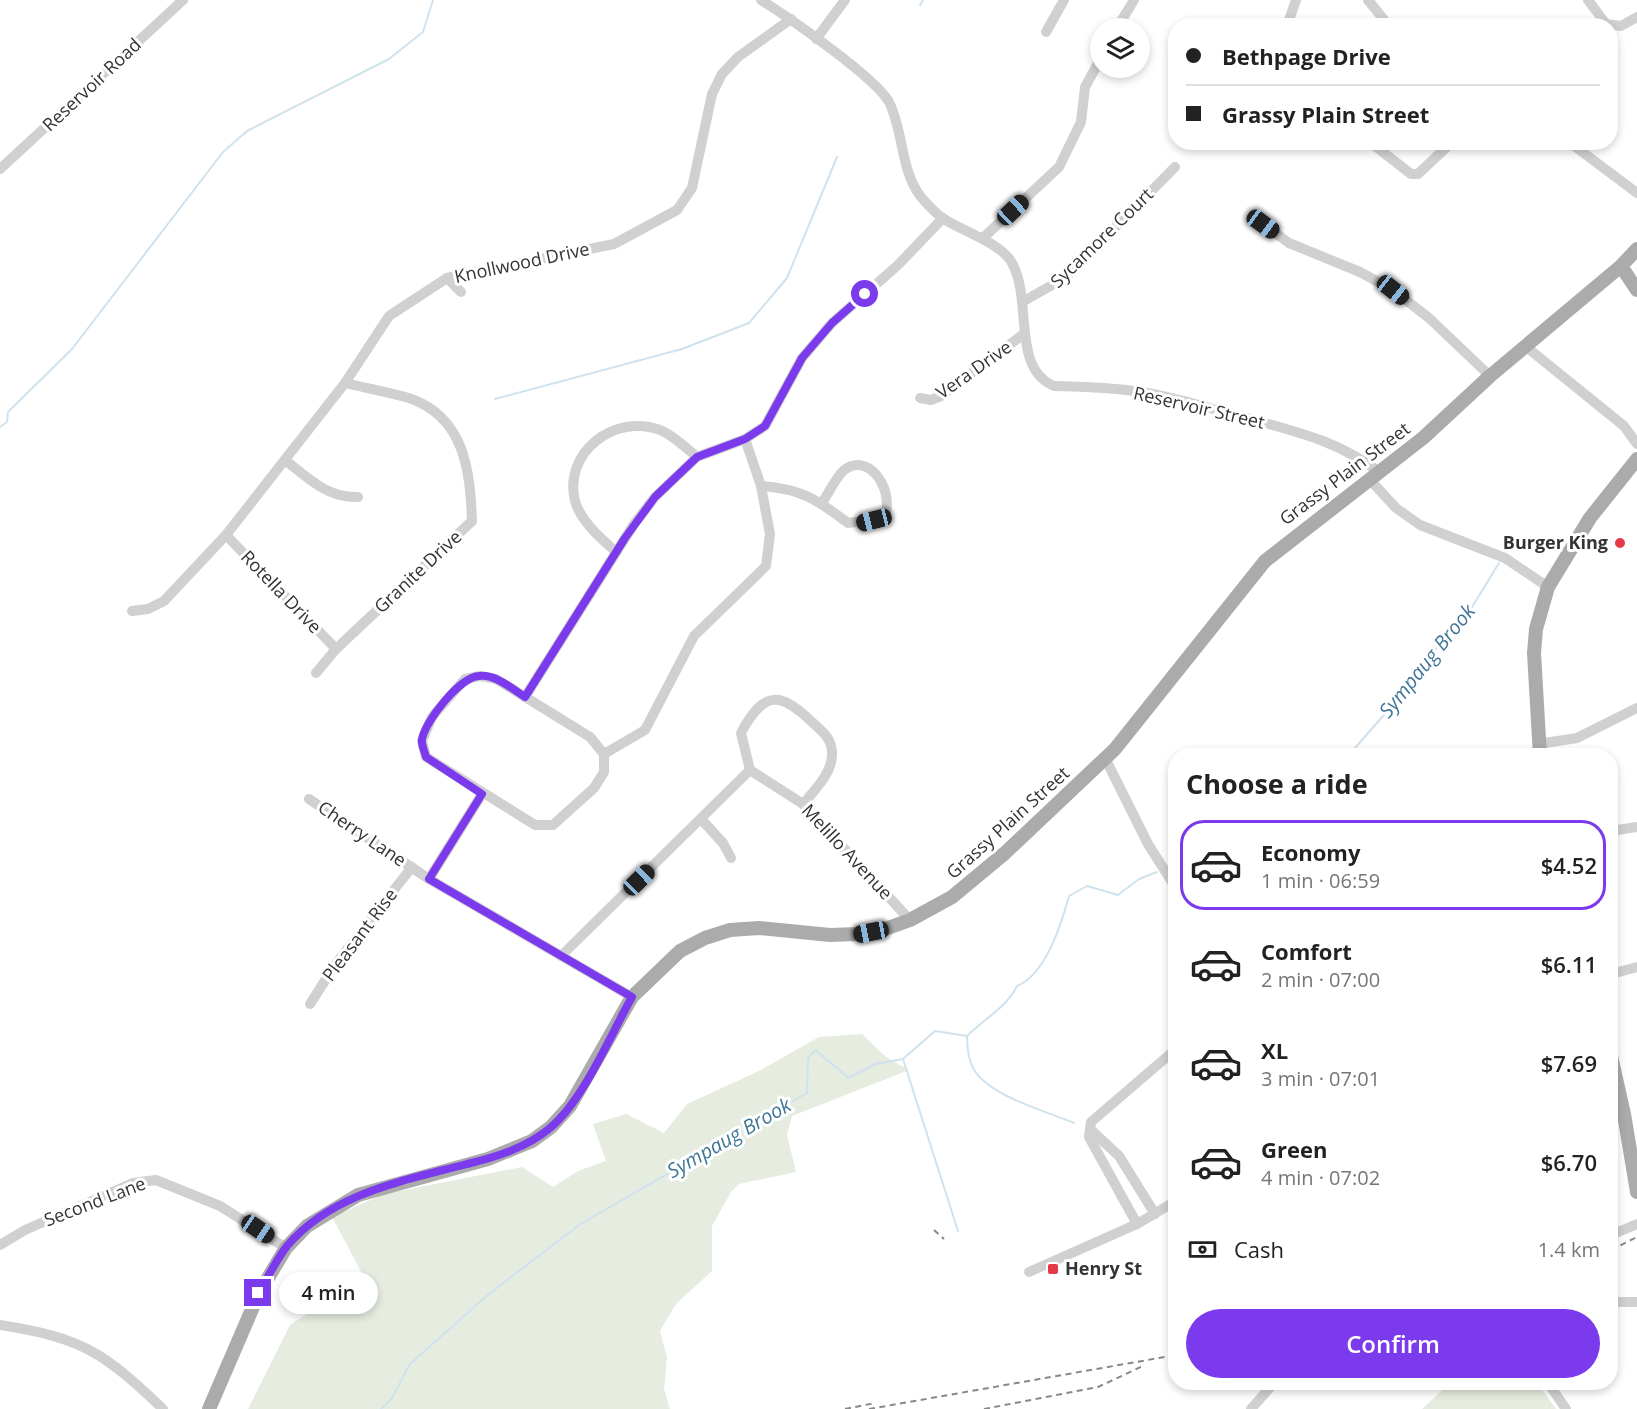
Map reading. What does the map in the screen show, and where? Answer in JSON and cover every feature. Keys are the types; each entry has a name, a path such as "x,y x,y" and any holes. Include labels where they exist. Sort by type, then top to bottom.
{"main road":[{"name":"Grassy Plain Street","path":"209,1409 258,1293 286,1248 307,1226 358,1195 488,1159 517,1149 544,1132 570,1106 632,997 680,951 705,938 730,930 759,928 830,935 858,934 885,929 910,920 952,897 978,877 1105,758 1265,561 1311,523 1376,477 1423,438 1490,376 1621,266 1637,249"},
{"path":"1621,266 1637,290"},
{"path":"1539,748 1534,653 1536,629 1548,587 1590,518 1637,459"},
{"path":"1618,1087 1637,1192"}],"street":[{"name":"Reservoir Road","path":"0,169 183,0"},
{"name":"Reservoir Street","path":"761,0 791,19 873,84 888,101 912,179 920,196 943,218 983,238 1012,262 1024,301 1025,333 1030,364 1035,375 1054,386 1121,390 1173,398 1331,442 1357,456 1376,477 1396,508 1420,525 1504,558 1548,587"},
{"path":"816,39 844,0"},
{"path":"1046,32 1064,0"},
{"path":"1123,18 1134,0"},
{"path":"1290,18 1296,0"},
{"path":"1368,0 1383,18"},
{"path":"1588,0 1602,18"},
{"path":"1618,26 1637,18"},
{"name":"Knollwood Drive","path":"132,611 148,609 164,601 226,535 345,383 389,316 447,278 614,244 677,210 692,188 712,94 722,74 738,57 791,19"},
{"path":"983,238 1059,167 1081,122 1085,87 1090,78"},
{"path":"1380,150 1411,174 1418,174 1444,150"},
{"path":"1580,150 1637,193"},
{"name":"Sycamore Court","path":"1024,301 1066,277 1175,167"},
{"path":"525,697 616,552 655,497 697,457 745,439 765,426 802,358 832,323 920,244 943,218"},
{"path":"1263,224 1289,243 1360,272 1393,290 1429,318 1490,376"},
{"path":"447,278 461,292"},
{"name":"Vera Drive","path":"920,398 931,400 941,396 1025,333"},
{"path":"1525,346 1624,426 1637,444"},
{"name":"Granite Drive","path":"316,673 336,649 472,521 470,485 464,452 444,419 411,399 345,383"},
{"path":"616,552 586,521 575,501 576,472 591,444 609,431 630,425 660,430 697,457"},
{"path":"604,754 645,730 694,636 766,566 770,534 761,486 745,439"},
{"path":"285,460 325,491 344,498 358,498"},
{"path":"761,486 785,488 813,497 822,504 848,523 860,524 874,520 886,512 889,500 886,486 873,471 852,467 844,471 822,504"},
{"name":"Rotella Drive","path":"226,535 336,649"},
{"path":"480,675 496,679 590,737 604,754 604,772 594,788 553,825 536,825 482,794 426,757 422,741 432,717 465,679 480,675"},
{"path":"561,956 750,770 741,733 752,713 761,704 777,700 792,703 830,739 833,754 825,777 803,804"},
{"path":"1546,748 1578,738 1637,708"},
{"path":"1105,758 1148,844 1168,875"},
{"name":"Melillo Avenue","path":"750,770 803,804 910,920"},
{"path":"429,879 482,794"},
{"name":"Cherry Lane","path":"309,798 429,879 632,997"},
{"path":"701,819 723,843 731,858"},
{"path":"1618,830 1637,827"},
{"name":"Pleasant Rise","path":"310,1004 337,962 412,867"},
{"path":"1618,972 1637,967"},
{"path":"1137,1224 1089,1137 1091,1122 1168,1056"},
{"path":"1090,1129 1119,1156 1155,1214"},
{"name":"Second Lane","path":"0,1245 24,1230 133,1184 156,1180 220,1206 286,1248"},
{"path":"1029,1272 1137,1224 1168,1206"},
{"path":"1618,1232 1637,1224"},
{"path":"1618,1302 1637,1302"},
{"path":"0,1325 54,1334 85,1347 122,1371 163,1409"},
{"path":"1251,1409 1268,1390"},
{"path":"1553,1390 1566,1409"}],"shaded area":[{"path":"862,1034 886,1057 909,1070 792,1116 787,1135 796,1172 739,1184 731,1192 712,1226 712,1271 676,1304 660,1331 667,1357 664,1389 670,1409 248,1409 290,1325 319,1306 366,1281 332,1217 384,1194 522,1167 553,1187 578,1171 606,1161 593,1124 626,1114 664,1133 687,1104 759,1071 819,1037"},
{"path":"1442,1390 1543,1390 1556,1409 1422,1409"}],"waterway":[{"path":"0,427 7,422 8,412 72,349 223,152 247,131 389,59 423,32 433,0"},
{"path":"920,5 923,0"},
{"path":"495,399 682,349 749,323 787,278 837,157"},
{"name":"Sympaug Brook","path":"1355,748 1411,684 1449,630 1469,612 1499,563"},
{"name":"Sympaug Brook","path":"381,1409 392,1398 410,1364 489,1294 579,1225 807,1093 808,1058 815,1050 849,1078 875,1064 903,1059 935,1031 967,1036 1001,1007 1017,986 1036,971 1051,947 1069,896 1087,886 1118,895 1139,879 1157,872"},
{"path":"967,1036 968,1052 973,1068 991,1087 1019,1102 1074,1123"},
{"path":"903,1059 958,1231"}],"railway":[{"path":"934,1230 944,1239"},
{"path":"1618,1246 1637,1237"},
{"path":"869,1409 1168,1356"},
{"path":"984,1409 1098,1387 1145,1365"},
{"path":"845,1409 875,1403"}],"place":[{"name":"Burger King","path":"1620,543"},
{"name":"Henry St","path":"1053,1269"}],"route":[{"path":"258,1293 286,1248 307,1226 329,1211 358,1195 388,1185 488,1159 517,1149 551,1127 570,1106 632,997 429,879 482,794 426,757 422,741 432,717 465,679 480,675 496,679 525,697 634,524 655,497 697,457 745,439 765,426 779,405 802,358 832,323 865,294"}]}
